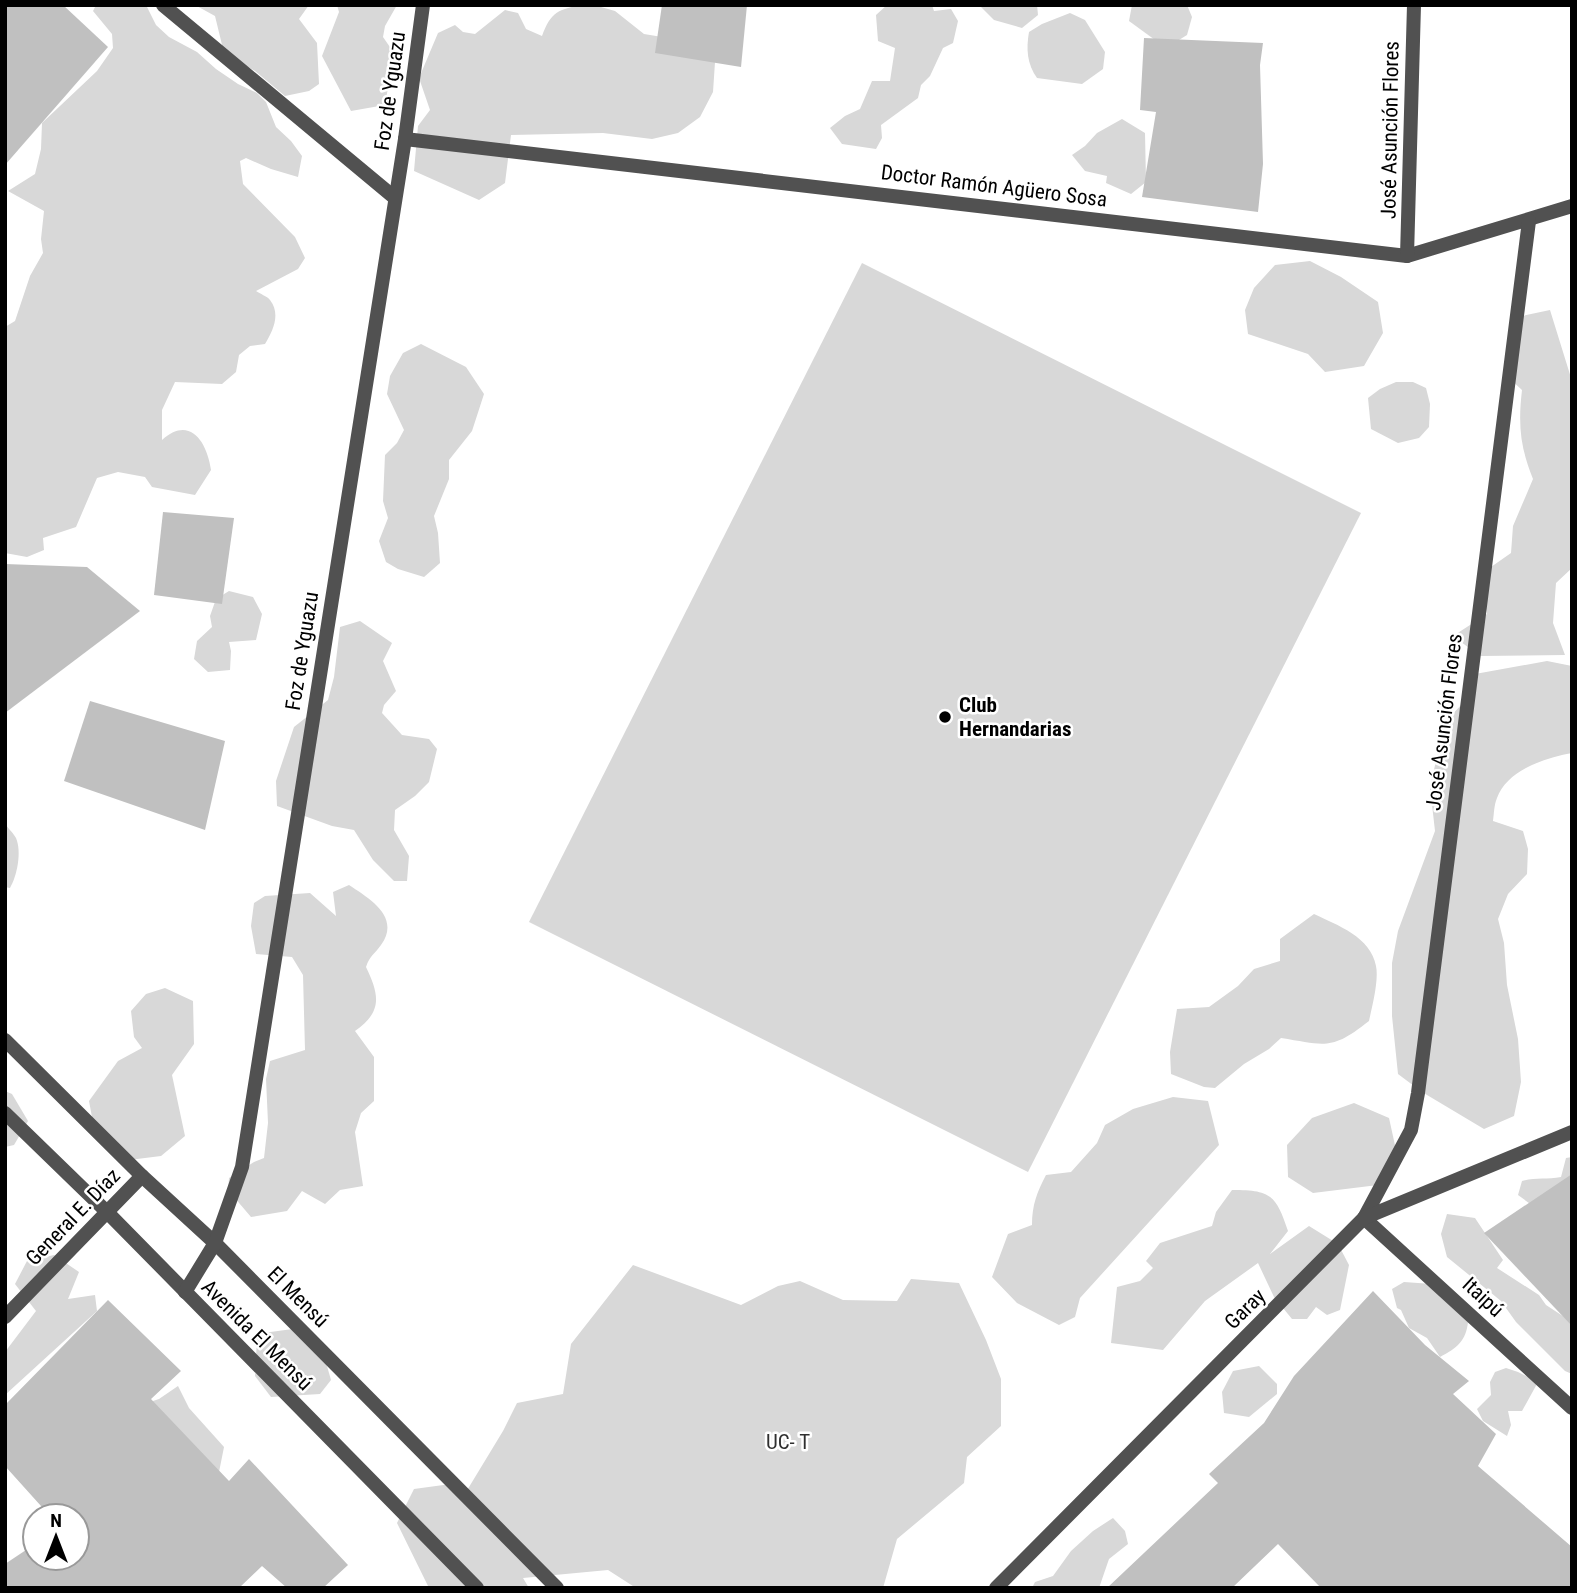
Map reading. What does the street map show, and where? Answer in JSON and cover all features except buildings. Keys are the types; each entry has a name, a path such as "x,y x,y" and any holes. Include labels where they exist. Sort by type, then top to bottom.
{"street":[{"path":"163,5 395,198"},
{"name":"Foz de Yguazu","path":"185,1292 215,1243 242,1167 405,139 423,5"},
{"name":"José Asunción Flores","path":"1407,256 1414,5"},
{"name":"Doctor Ramón Agüero Sosa","path":"405,139 1407,256 1572,206"},
{"name":"José Asunción Flores","path":"1364,1218 1411,1130 1418,1093 1529,220"},
{"name":"El Mensú","path":"5,1040 142,1176 215,1243 557,1588"},
{"name":"Avenida El Mensú","path":"5,1113 107,1212 477,1588"},
{"name":"Garay","path":"996,1588 1364,1218 1572,1132"},
{"name":"General E. Díaz","path":"5,1317 142,1176"},
{"name":"Itaipú","path":"1364,1218 1572,1408"}],"green space":[{"path":"96,5 146,5 156,25 169,37 197,52 216,69 257,93 266,102 276,127 302,156 298,177 246,158 240,161 243,184 295,237 305,258 298,269 256,291 269,299 275,311 273,328 265,344 250,346 239,355 236,372 222,384 175,382 162,410 162,440 181,430 189,431 196,435 206,450 211,470 195,495 152,487 145,477 118,472 97,478 76,527 43,538 44,550 27,557 5,553 5,327 15,321 30,276 43,253 41,239 44,211 8,191 35,174 41,149 42,123 97,71 113,48 112,34 93,11"},
{"path":"195,5 309,5 299,19 317,43 319,84 309,91 285,96 255,71 224,53 215,16"},
{"path":"337,5 397,5 385,26 383,37 394,53 385,105 351,111 322,56 339,12"},
{"path":"583,5 615,11 644,34 668,38 715,62 713,92 700,117 678,133 652,139 603,133 511,135 505,183 479,200 414,171 418,126 430,110 419,78 438,33 455,25 463,32 475,34 505,10 518,13 526,29 542,36 556,13"},
{"path":"887,5 932,5 934,11 951,9 958,21 953,43 943,48 930,76 921,85 918,98 881,125 882,138 876,149 842,144 830,128 845,116 860,109 872,81 890,81 895,48 878,41 876,15"},
{"path":"979,5 1037,5 1038,15 1022,28 994,20"},
{"path":"1132,5 1187,5 1192,17 1187,35 1166,48 1129,21"},
{"path":"1070,13 1085,20 1105,52 1103,69 1082,84 1037,78 1028,56 1029,32"},
{"path":"1122,119 1145,133 1146,182 1131,194 1106,183 1107,176 1085,171 1072,155 1097,133"},
{"path":"1310,261 1341,277 1378,302 1383,333 1364,366 1325,372 1308,354 1248,334 1245,310 1254,288 1275,265"},
{"name":"Club Hernandarias","path":"862,263 1361,513 1028,1172 529,922"},
{"path":"1550,310 1572,381 1572,568 1556,583 1553,623 1565,655 1480,656 1453,636 1487,614 1481,574 1511,553 1513,526 1533,479 1521,435 1522,390 1510,379 1513,318"},
{"path":"421,344 466,367 484,394 472,431 449,460 449,479 434,516 440,563 424,577 398,569 386,562 379,541 388,518 383,501 385,455 397,443 404,430 387,394 390,376 403,353"},
{"path":"1396,382 1413,382 1426,388 1430,404 1429,427 1419,438 1398,443 1371,429 1368,398"},
{"path":"229,591 253,597 262,614 256,640 229,642 230,670 208,672 194,659 197,641 212,627 210,616 216,599"},
{"path":"360,621 392,643 383,661 396,691 384,705 382,713 402,735 429,739 437,749 429,782 395,810 394,830 409,856 407,881 394,881 373,860 354,830 332,826 277,806 276,781 294,727 328,700 334,677 340,627"},
{"path":"1547,661 1572,666 1572,753 1539,762 1518,773 1502,788 1495,804 1493,821 1523,831 1528,849 1527,874 1508,894 1498,919 1518,1039 1521,1082 1514,1116 1484,1129 1422,1092 1398,1074 1392,1016 1392,963 1398,931 1435,831 1430,787 1445,722 1464,702 1475,674"},
{"path":"5,824 16,838 19,850 17,871 10,888 5,887"},
{"path":"349,885 374,903 385,917 387,926 381,945 366,967 376,995 374,1010 355,1031 374,1057 374,1101 361,1113 355,1132 363,1186 340,1190 325,1204 302,1191 287,1211 251,1217 228,1190 229,1178 264,1158 268,1123 266,1079 270,1061 305,1050 303,975 292,957 256,954 251,926 254,903 265,896 310,893 336,916 333,892"},
{"path":"1314,914 1352,933 1373,956 1377,979 1369,1021 1346,1037 1328,1043 1308,1043 1281,1038 1215,1088 1204,1087 1171,1074 1170,1052 1177,1009 1209,1007 1238,986 1254,969 1280,961 1280,939"},
{"path":"165,988 193,1001 194,1044 172,1075 185,1136 161,1156 129,1160 94,1128 89,1101 118,1061 142,1048 134,1037 131,1011 146,994"},
{"path":"5,1091 12,1094 28,1121 14,1145 5,1147"},
{"path":"1173,1097 1208,1101 1219,1145 1080,1298 1075,1317 1059,1325 1017,1303 992,1277 1008,1234 1032,1225 1036,1199 1046,1175 1071,1172 1097,1143 1105,1125 1133,1109"},
{"path":"1354,1103 1389,1118 1398,1159 1378,1185 1313,1193 1288,1177 1287,1145 1312,1118"},
{"path":"1572,1157 1572,1205 1533,1206 1518,1195 1522,1181 1561,1177 1566,1158"},
{"path":"1232,1190 1264,1193 1280,1209 1288,1231 1270,1254 1309,1226 1338,1244 1349,1265 1340,1310 1327,1315 1316,1307 1307,1319 1292,1319 1274,1297 1258,1263 1205,1301 1163,1350 1111,1343 1117,1287 1140,1281 1153,1268 1146,1261 1160,1243 1212,1226 1216,1212"},
{"path":"1447,1214 1475,1218 1503,1260 1497,1268 1539,1295 1546,1305 1572,1322 1572,1374 1565,1371 1516,1322 1501,1301 1447,1257 1441,1234"},
{"path":"54,1255 79,1272 68,1299 95,1295 97,1311 5,1395 5,1352 36,1311 15,1284 27,1261"},
{"name":"UC- T","path":"633,1265 741,1305 778,1286 800,1281 843,1300 897,1301 911,1279 959,1283 1001,1379 1001,1426 967,1457 964,1483 897,1539 883,1588 636,1588 608,1570 523,1578 529,1588 429,1588 397,1523 414,1489 458,1483 466,1492 517,1403 563,1394 571,1344"},
{"path":"1404,1282 1432,1284 1468,1322 1460,1343 1440,1357 1427,1338 1409,1328 1401,1310 1397,1308 1392,1289"},
{"path":"300,1328 323,1352 331,1380 320,1394 271,1397 255,1376 257,1339 263,1333"},
{"path":"1259,1366 1277,1384 1277,1394 1249,1417 1224,1413 1222,1392 1233,1371"},
{"path":"1506,1368 1538,1382 1522,1411 1508,1411 1511,1425 1507,1436 1483,1421 1477,1409 1491,1395 1490,1382 1495,1372"},
{"path":"178,1386 189,1408 224,1447 219,1472 91,1512 91,1502 53,1502 147,1403 159,1399"},
{"path":"1113,1518 1125,1531 1128,1544 1109,1559 1099,1588 1032,1588 1035,1582 1053,1576 1071,1551 1093,1531"}],"place":[{"name":"Club Hernandarias","path":"945,717"}]}
